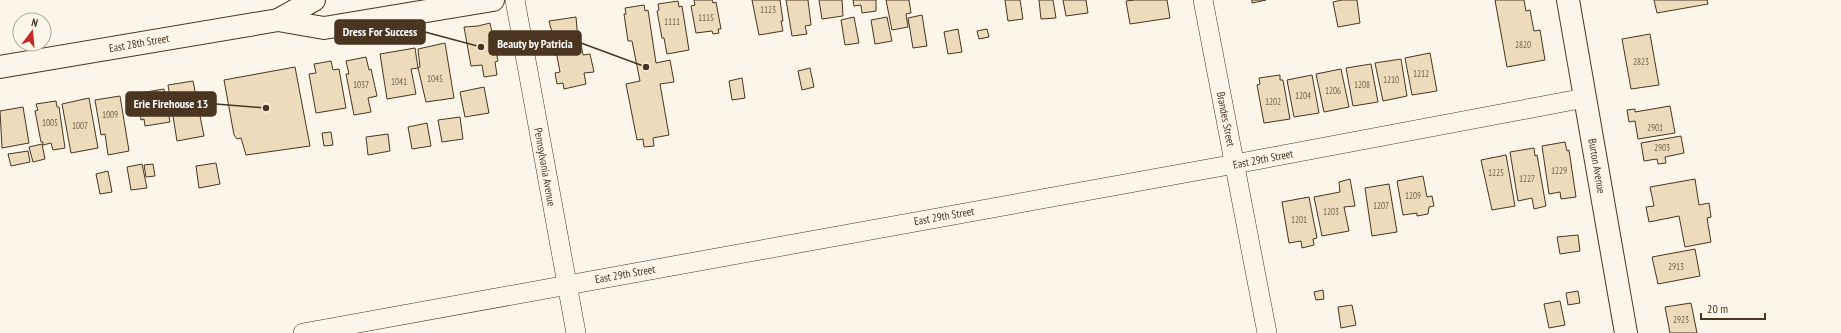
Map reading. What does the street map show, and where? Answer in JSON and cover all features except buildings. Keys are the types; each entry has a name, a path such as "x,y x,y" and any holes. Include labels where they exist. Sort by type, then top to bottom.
{"street":[{"name":"East 28th Street","path":"0,67 278,20 314,0"},
{"name":"East 28th Street","path":"278,20 324,28 493,0"},
{"name":"Pennsylvania Avenue","path":"515,0 576,333"},
{"name":"Brandes Street","path":"1203,0 1267,333"},
{"name":"Burton Avenue","path":"1568,0 1626,333"},
{"name":"East 29th Street","path":"303,333 1234,164 1585,98"}],"place":[{"name":"Dress For Success","path":"481,47"},
{"name":"Beauty by Patricia","path":"646,67"},
{"name":"Erie Firehouse 13","path":"266,108"}]}
